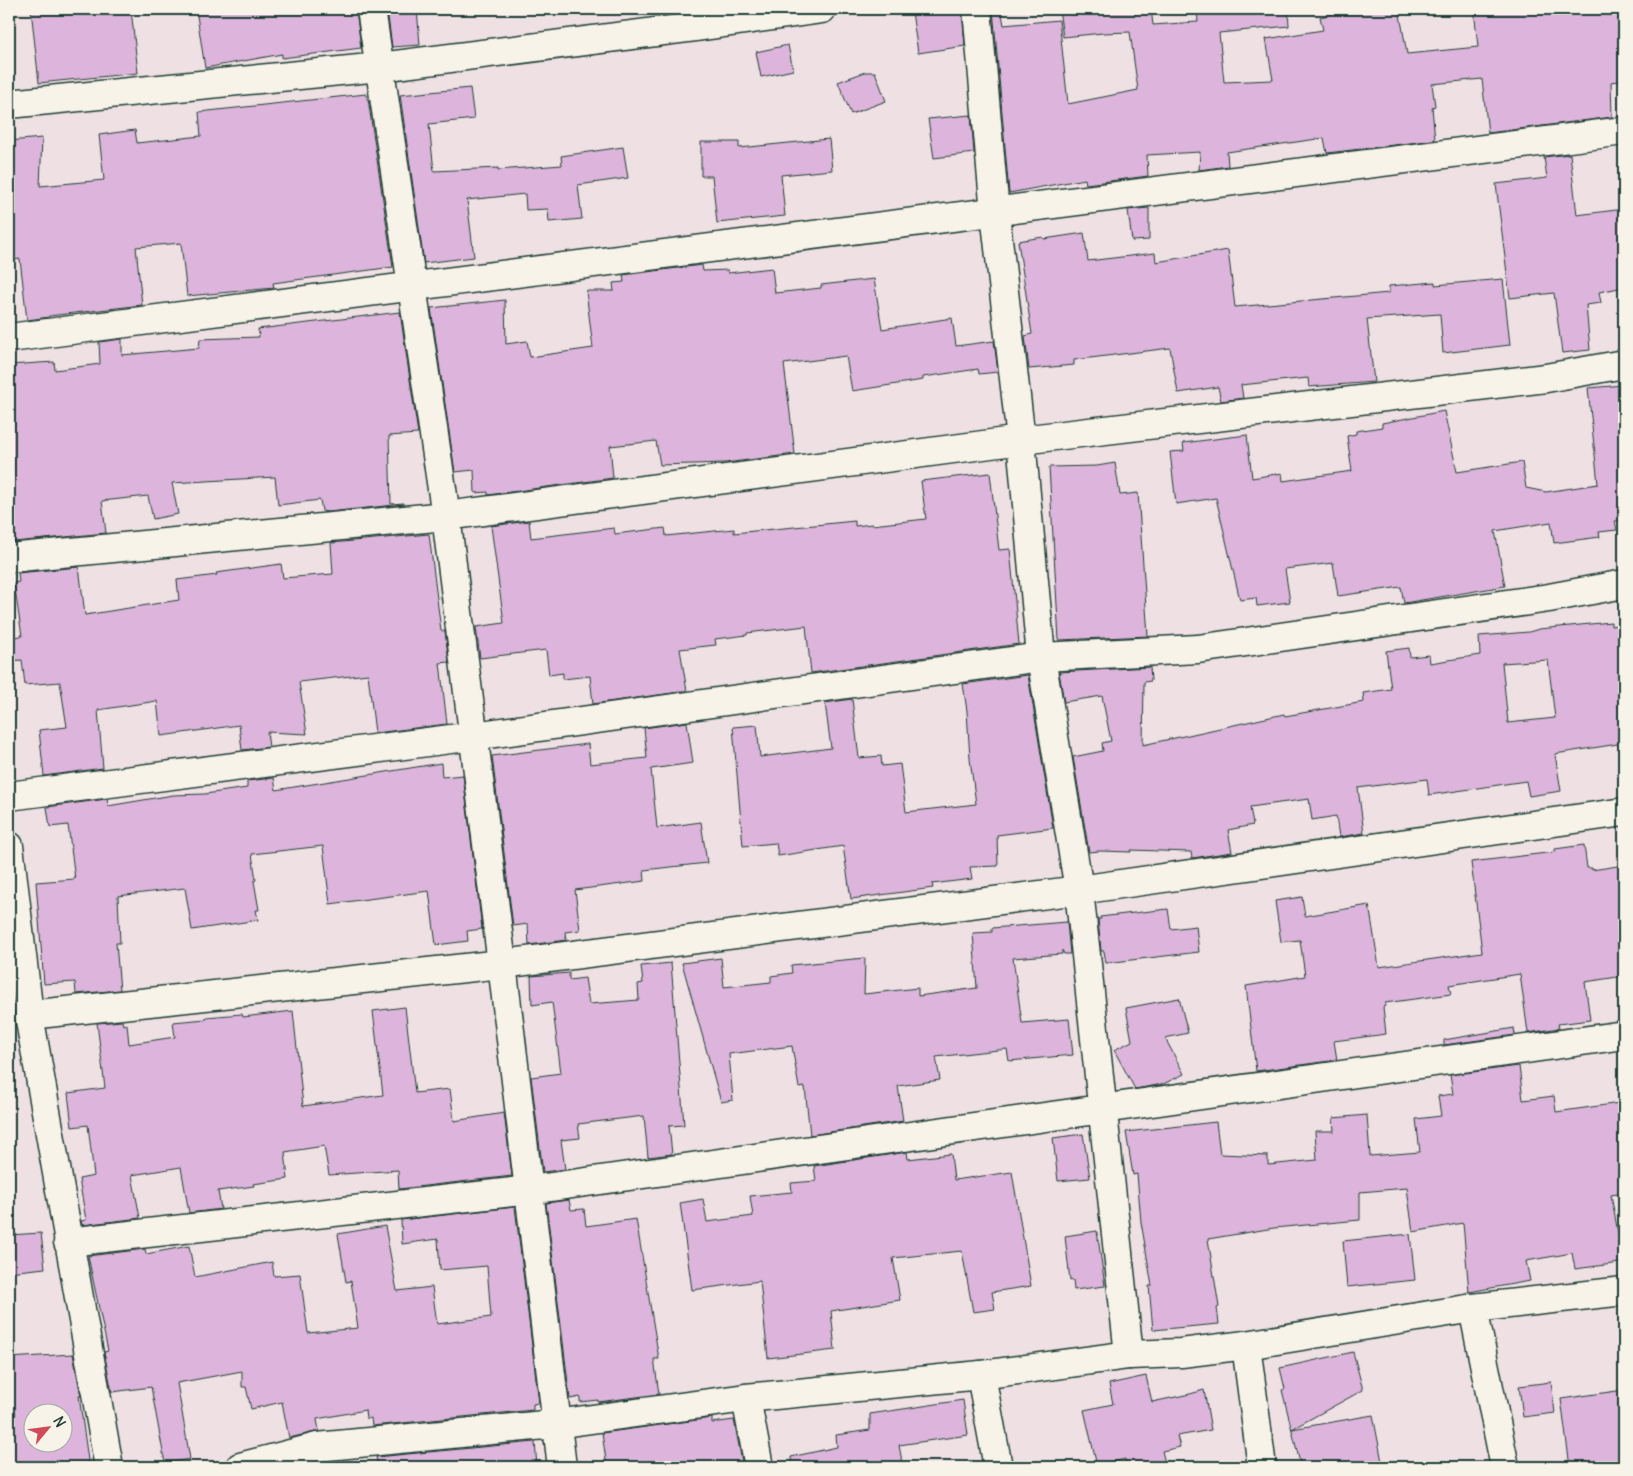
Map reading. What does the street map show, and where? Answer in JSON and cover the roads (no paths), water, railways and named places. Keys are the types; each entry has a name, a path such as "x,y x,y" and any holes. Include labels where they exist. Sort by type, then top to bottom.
{"street":[{"path":"372,9 446,516 530,1190 562,1467"},
{"path":"9,104 380,67 822,9"},
{"path":"977,9 995,213 1021,440 1041,657 1079,890 1128,1355"},
{"path":"9,338 1624,132"},
{"path":"9,558 446,516 1021,440 1546,378 1624,364"},
{"path":"9,796 474,736 1041,657 1198,649 1549,598 1624,584"},
{"path":"29,1015 502,964 1079,890 1624,812"},
{"path":"9,846 29,1015 109,1467"},
{"path":"68,1242 530,1190 1624,1035"},
{"path":"240,1467 746,1398 981,1375 1128,1355 1181,1353 1246,1345 1473,1308 1624,1291"},
{"path":"1473,1308 1505,1467"},
{"path":"1246,1345 1262,1467"},
{"path":"981,1375 998,1467"},
{"path":"746,1398 760,1467"}]}
